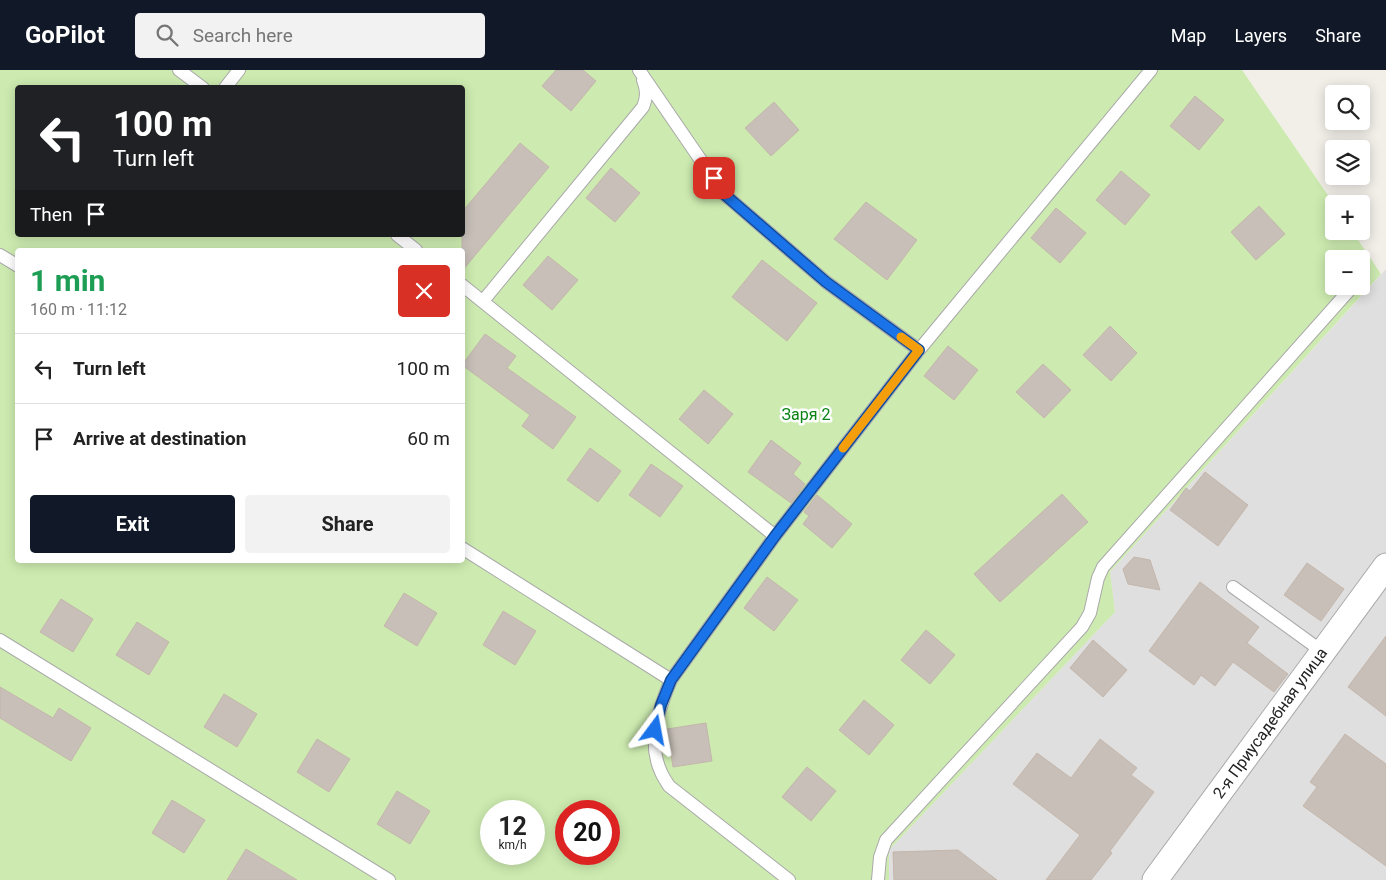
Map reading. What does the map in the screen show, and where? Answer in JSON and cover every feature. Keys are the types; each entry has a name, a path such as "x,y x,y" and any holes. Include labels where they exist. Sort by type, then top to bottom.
{"street":[{"name":"2-я Приусадебная улица","path":"1155,880 1386,566"}],"lane":[{"path":"179,70 199,85"},
{"path":"227,85 238,70"},
{"path":"483,301 643,107 647,97 646,87 639,70"},
{"path":"639,70 724,194 826,282 919,350"},
{"path":"789,880 773,875 669,786 660,771 656,753 655,730 661,705 671,680 775,536 919,350 1151,70"},
{"path":"400,237 413,248"},
{"path":"0,256 15,264"},
{"path":"465,288 775,536"},
{"path":"878,880 880,857 886,840 1082,627 1090,613 1098,578 1103,568 1345,295"},
{"path":"465,550 671,680"},
{"path":"1233,587 1322,652"},
{"path":"0,640 388,880"}],"shaded area":[{"path":"1386,269 1386,880 889,880 889,850 1115,612 1110,572 1362,295 1370,295 1370,287"}],"green space":[{"name":"Заря 2","path":"0,70 1242,70 1328,195 1325,195 1325,240 1358,240 1365,250 1325,250 1325,295 1362,295 1110,572 1115,612 889,850 889,880 0,880"},
{"name":"Заря 2","path":"1370,258 1381,274 1370,286"}],"building":[{"path":"556,70 583,70 596,81 571,111 542,86"},
{"path":"1195,96 1224,120 1199,150 1170,126"},
{"path":"774,102 799,130 771,156 745,128"},
{"path":"520,143 549,167 465,267 465,248 462,248 462,237 465,237 465,208"},
{"path":"611,168 640,193 615,222 586,198"},
{"path":"1121,171 1150,195 1125,225 1096,200"},
{"path":"866,202 917,240 887,280 834,239"},
{"path":"1259,206 1285,234 1256,260 1231,232"},
{"path":"1056,208 1086,233 1060,263 1031,238"},
{"path":"548,256 578,280 552,310 523,285"},
{"path":"762,260 817,303 787,341 732,297"},
{"path":"1110,326 1137,353 1111,381 1083,355"},
{"path":"485,334 516,356 507,368 576,417 553,449 522,426 530,415 465,367 465,361"},
{"path":"948,346 978,370 954,400 924,376"},
{"path":"1043,364 1071,390 1044,418 1016,392"},
{"path":"704,390 733,414 708,444 679,419"},
{"path":"771,440 801,463 793,474 805,484 791,503 748,472"},
{"path":"590,448 621,471 598,502 567,480"},
{"path":"651,464 683,486 660,517 629,495"},
{"path":"1205,472 1248,505 1218,546 1170,510 1186,488 1190,491"},
{"path":"1062,494 1088,522 1000,602 974,574"},
{"path":"817,495 852,524 832,548 803,524 809,516 804,512"},
{"path":"1134,557 1150,560 1160,590 1128,584 1123,569"},
{"path":"1307,563 1344,589 1321,621 1284,595"},
{"path":"767,577 798,600 774,631 744,608"},
{"path":"1200,582 1259,627 1247,643 1288,674 1274,692 1233,662 1215,686 1201,675 1194,685 1149,651"},
{"path":"404,593 437,613 417,646 384,626"},
{"path":"61,599 93,619 73,652 40,632"},
{"path":"503,611 536,631 515,665 483,645"},
{"path":"137,622 169,642 149,675 116,655"},
{"path":"926,630 955,655 930,684 901,660"},
{"path":"1386,636 1386,716 1348,687"},
{"path":"1093,640 1127,670 1103,697 1070,668"},
{"path":"0,687 53,718 59,708 91,728 71,761 0,718"},
{"path":"224,694 257,714 237,747 204,727"},
{"path":"864,700 894,725 869,755 839,730"},
{"path":"706,723 712,761 673,767 667,729"},
{"path":"1345,734 1386,764 1386,866 1303,806 1317,787 1310,782"},
{"path":"317,739 350,759 329,792 297,772"},
{"path":"1100,739 1137,768 1131,775 1154,792 1091,880 1046,880 1080,835 1013,784 1037,753 1071,778"},
{"path":"807,767 836,791 811,821 782,797"},
{"path":"397,791 430,811 410,844 377,824"},
{"path":"172,800 205,820 184,853 152,833"},
{"path":"246,849 297,880 227,880"},
{"path":"958,850 997,880 894,880 893,852"}],"slow traffic":[{"path":"843,448 919,350 901,337"}],"route":[{"path":"655,730 661,705 671,680 775,536 919,350 826,282 724,194 714,178"}]}
